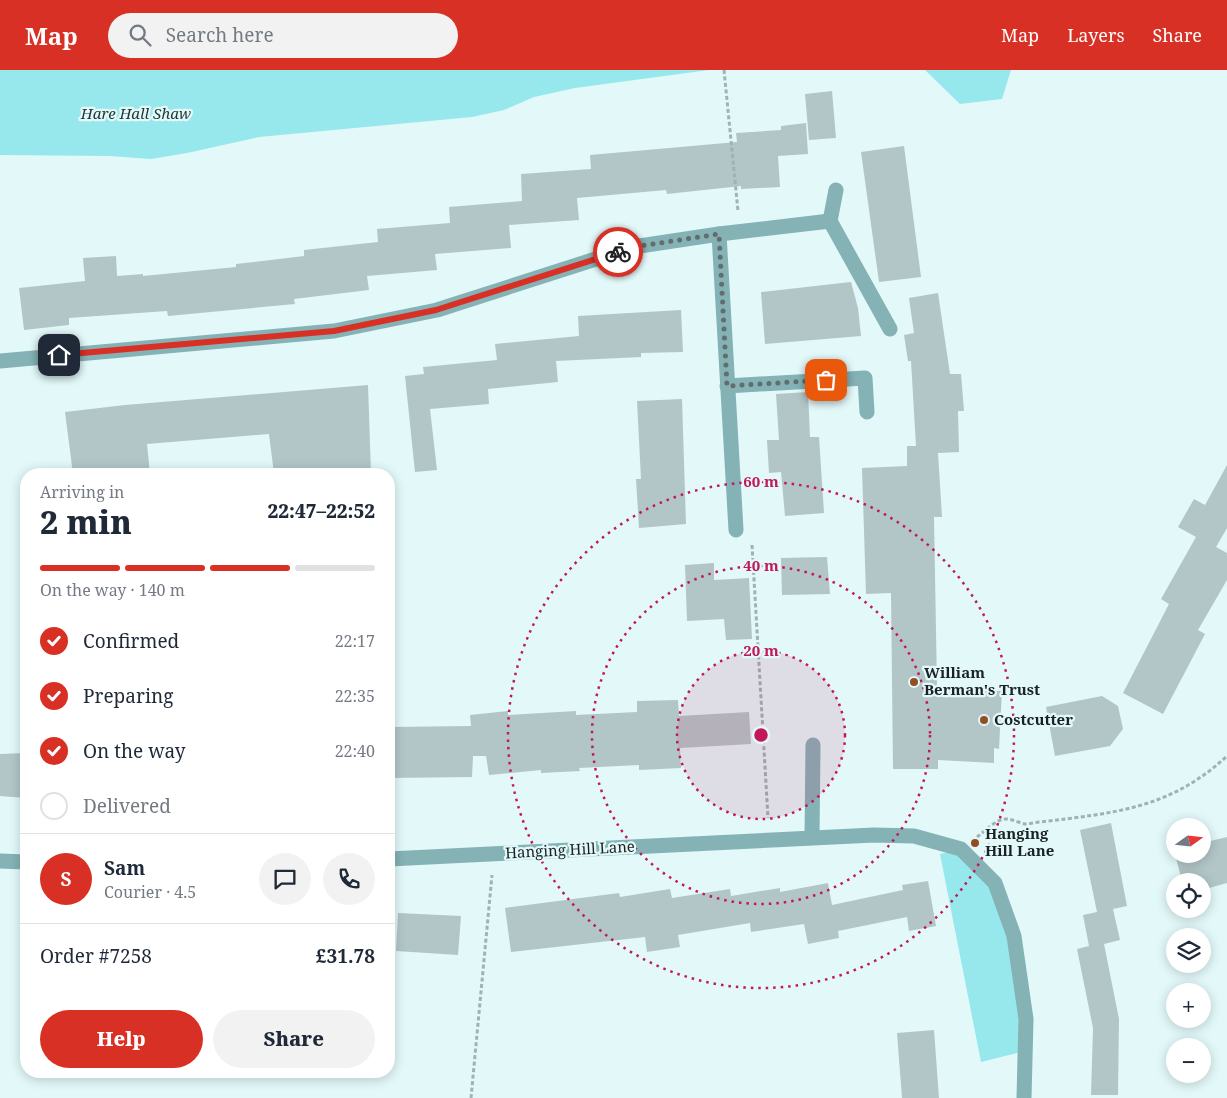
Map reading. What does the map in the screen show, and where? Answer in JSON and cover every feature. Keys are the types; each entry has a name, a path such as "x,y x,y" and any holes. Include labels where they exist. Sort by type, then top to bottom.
{"street":[{"path":"836,190 830,222 890,329"},
{"path":"0,361 334,331 436,310 633,247 719,234 830,222"},
{"path":"719,234 736,530"},
{"path":"727,386 865,378 867,412"},
{"path":"812,837 813,745"},
{"name":"Hanging Hill Lane","path":"395,858 493,855 812,837 914,836 961,849 995,882 1014,936 1026,1019 1024,1098"},
{"path":"0,861 20,862"}],"path":[{"path":"724,70 740,232"},
{"path":"736,530 751,528 770,839"},
{"path":"961,849 997,821 1006,819 1025,824 1123,811 1153,802 1207,775 1227,756"},
{"path":"471,1098 493,855"}],"green space":[{"name":"Hare Hall Shaw","path":"0,70 709,70 575,88 534,97 504,110 472,117 259,137 151,159 110,156 0,155"},
{"path":"925,70 1011,70 1002,99 960,104"},
{"path":"961,849 995,883 1014,936 1025,1051 981,1062 940,854"}],"building":[{"path":"832,91 836,138 809,140 805,94"},
{"path":"806,123 808,154 778,156 780,187 741,189 741,186 667,194 666,190 577,198 579,220 509,225 511,248 435,254 437,270 367,276 369,290 294,299 295,304 168,316 167,311 69,318 69,325 24,330 19,288 85,281 83,258 116,256 117,276 143,274 143,276 236,267 236,264 304,256 304,250 378,242 377,229 450,223 449,207 522,201 521,174 591,169 590,155 737,142 736,133 781,130 781,126"},
{"path":"904,146 921,277 879,282 861,152"},
{"path":"851,282 858,308 861,336 765,344 761,292"},
{"path":"938,293 950,374 961,374 964,411 958,411 959,452 938,453 942,517 934,517 937,688 1002,691 999,749 994,748 994,763 938,760 938,769 893,769 891,593 866,594 862,468 907,466 907,446 916,446 911,361 908,361 904,335 914,333 909,298"},
{"path":"681,310 683,352 641,353 641,357 556,361 558,382 488,389 489,404 430,409 437,470 415,472 405,376 424,374 423,367 497,360 495,344 579,336 578,316"},
{"path":"368,385 371,468 273,468 269,434 147,444 149,468 72,468 65,412 125,405"},
{"path":"808,392 810,437 819,437 824,513 785,516 781,472 769,473 767,440 779,440 776,394"},
{"path":"682,399 686,524 639,528 636,479 641,479 637,401"},
{"path":"1227,465 1227,528 1216,547 1227,553 1227,580 1198,630 1205,634 1163,714 1123,693 1169,604 1161,599 1196,537 1178,527 1194,499 1205,505"},
{"path":"827,557 830,594 782,595 781,558"},
{"path":"714,563 714,580 749,578 752,639 726,640 724,619 687,621 685,565"},
{"path":"1102,696 1118,706 1123,729 1110,746 1055,756 1046,707"},
{"path":"678,700 679,716 749,712 751,744 680,748 681,768 639,770 639,765 579,768 580,771 541,773 541,770 489,775 486,756 473,756 472,777 395,778 395,727 471,726 470,715 508,711 508,715 576,711 576,715 637,712 637,701"},
{"path":"20,753 20,798 0,796 0,754"},
{"path":"1111,823 1127,906 1113,909 1120,940 1104,944 1119,1019 1118,1095 1091,1095 1093,1028 1077,949 1089,946 1083,915 1097,912 1080,830"},
{"path":"1227,837 1227,883 1211,887 1211,873 1180,873 1177,863 1211,863 1211,841"},
{"path":"928,881 936,926 909,931 907,917 838,931 839,938 808,944 804,924 751,932 750,923 678,935 680,947 647,952 645,937 511,952 505,908 619,893 620,897 670,889 672,898 730,889 731,896 780,888 780,892 828,883 832,905 903,890 902,885"},
{"path":"398,913 461,916 458,955 396,951"},
{"path":"934,1030 939,1098 902,1098 897,1033"}],"way so far":[{"path":"618,252 633,247 719,234 727,386 826,380"}],"place":[{"name":"William Berman's Trust","path":"914,682"},
{"name":"Costcutter","path":"984,720"},
{"name":"Hanging Hill Lane","path":"975,843"}],"route":[{"path":"59,355 334,331 436,310 618,252"}]}
